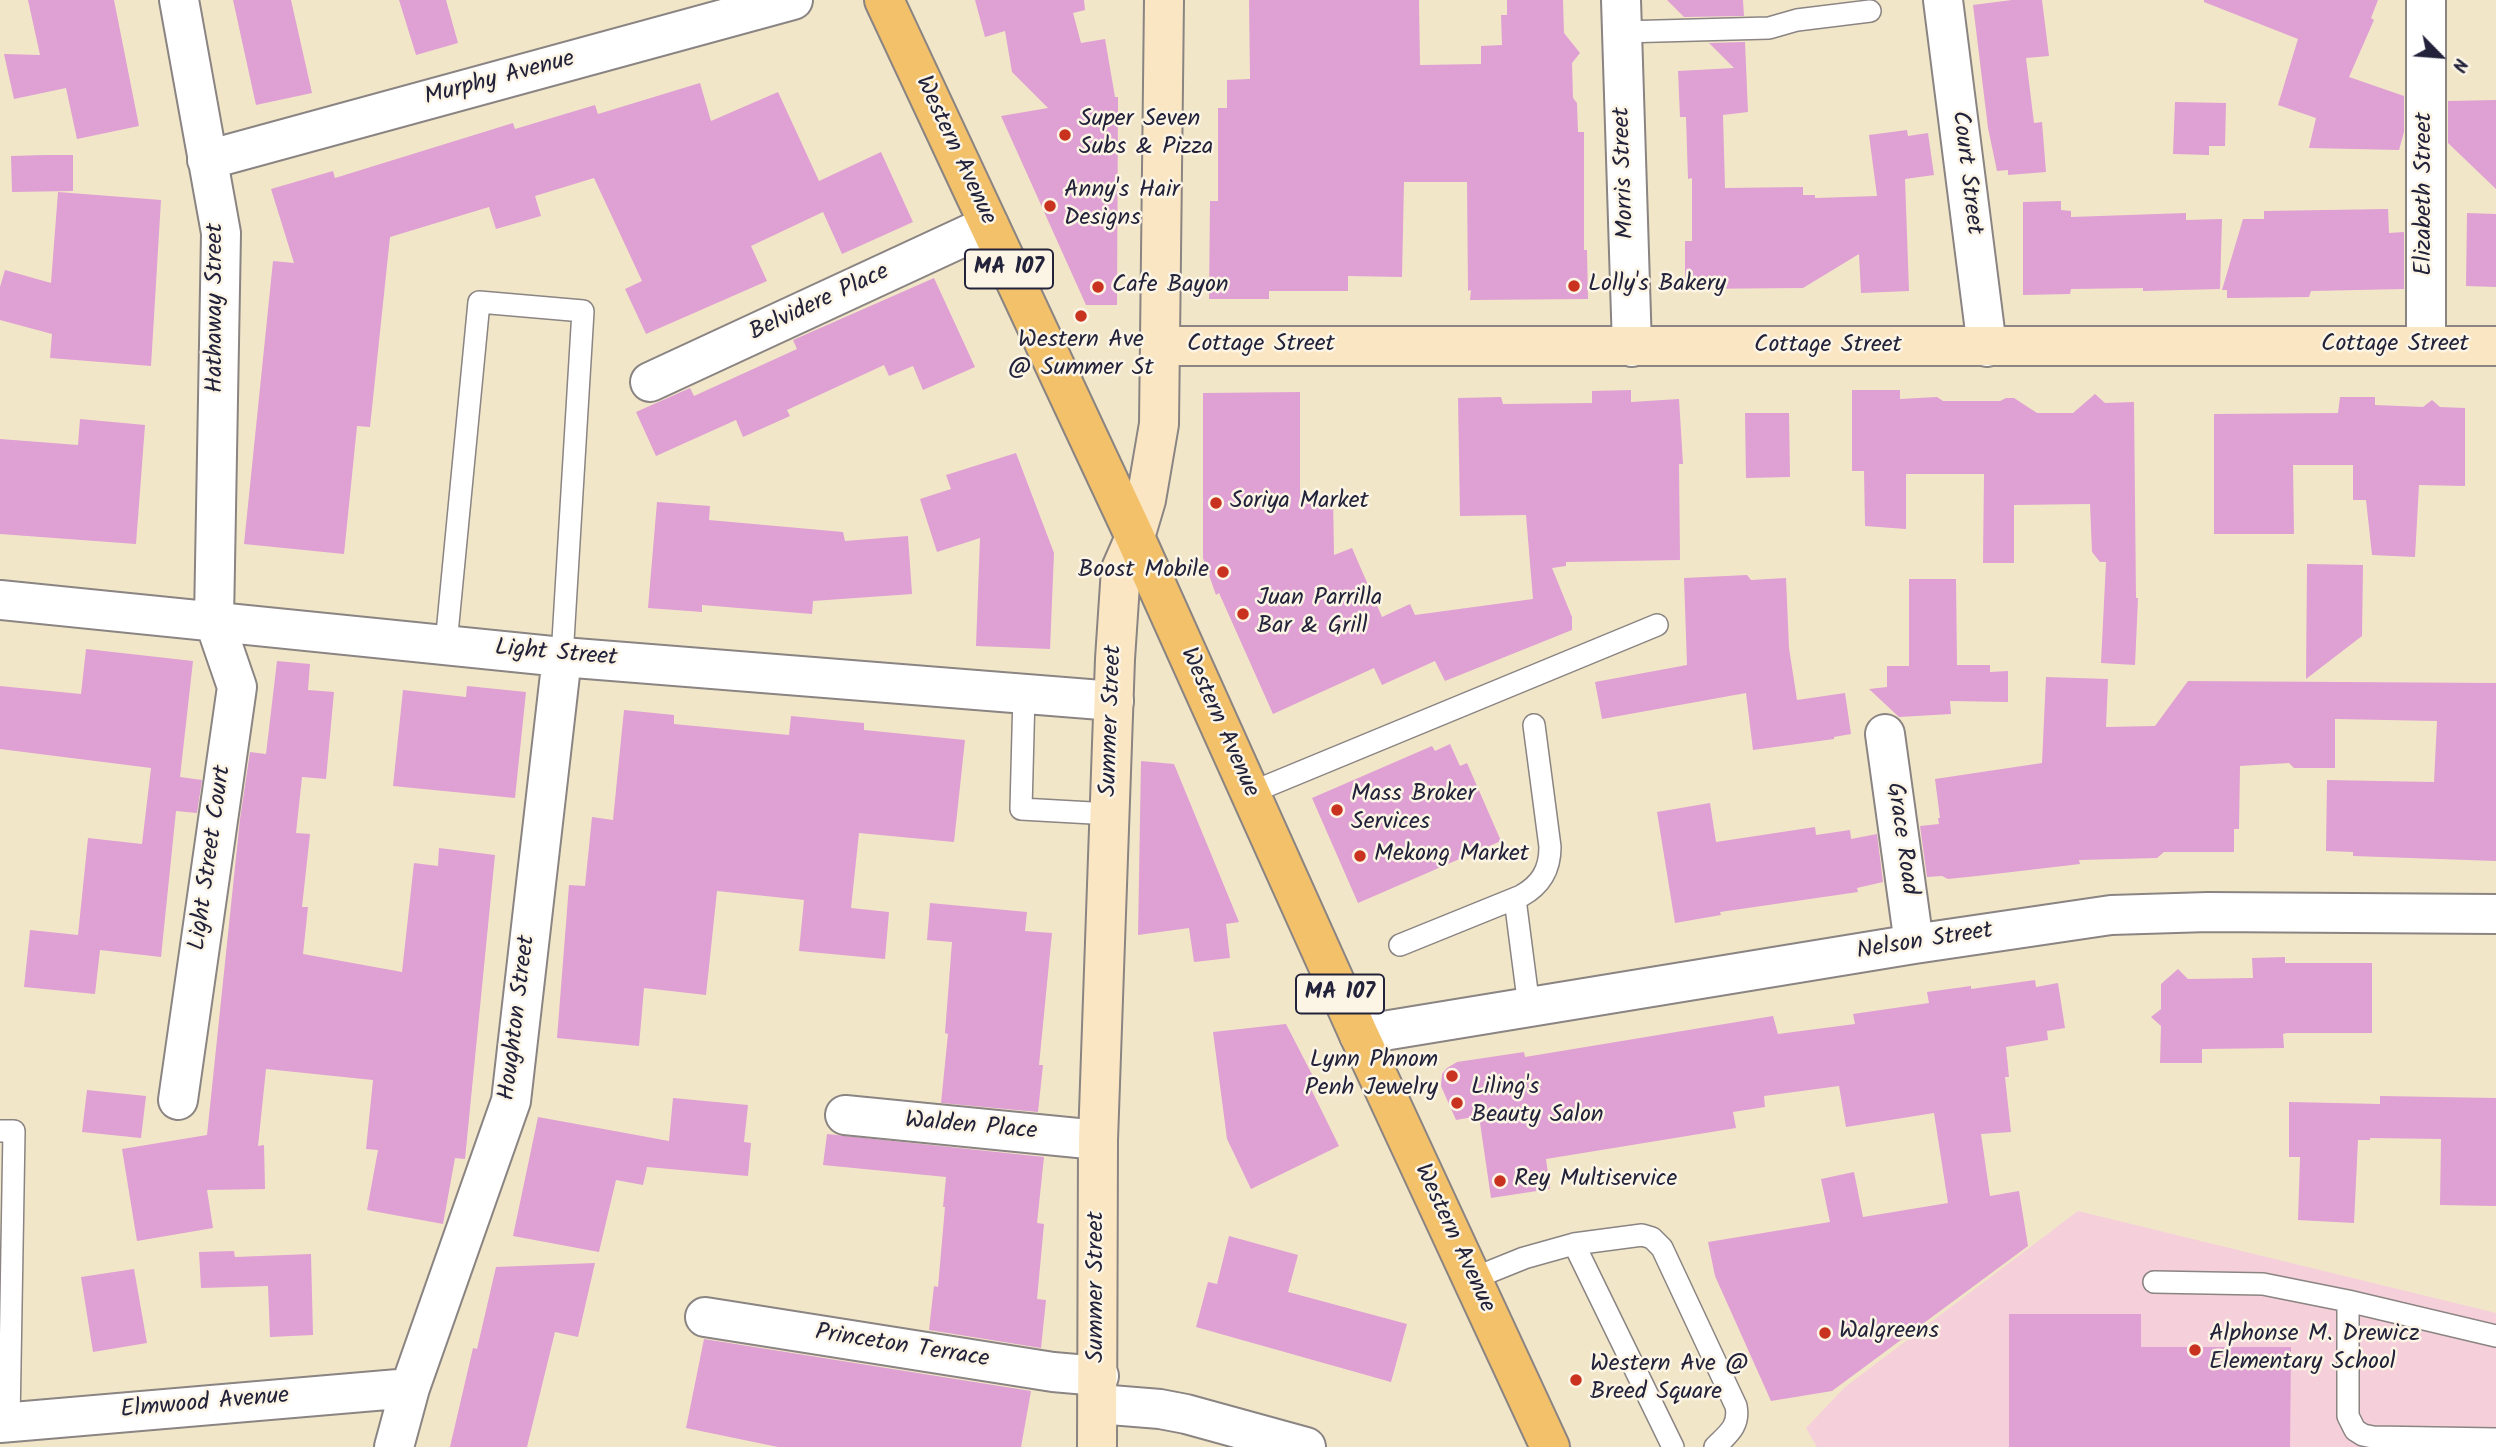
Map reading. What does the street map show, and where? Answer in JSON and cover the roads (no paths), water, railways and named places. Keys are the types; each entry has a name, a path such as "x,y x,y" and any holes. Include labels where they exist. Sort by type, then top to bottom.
{"main road":[{"name":"Western Avenue","path":"884,0 1135,537 1359,1035 1550,1447"},
{"name":"Summer Street","path":"1097,1447 1098,1140 1114,701 1121,569 1135,537 1153,468 1158,430 1164,0"},
{"name":"Cottage Street","path":"1161,346 2496,346"}],"street":[{"name":"Hathaway Street","path":"178,0 221,233 214,620"},
{"name":"Murphy Avenue","path":"207,160 793,0"},
{"name":"Court Street","path":"1943,0 1987,347"},
{"name":"Elizabeth Street","path":"2426,0 2426,346"},
{"name":"Morris Street","path":"1622,16 1632,347"},
{"name":"Belvidere Place","path":"650,382 989,225"},
{"name":"Light Street","path":"0,600 562,657 1114,701"},
{"name":"Light Street Court","path":"178,1100 237,687 214,620"},
{"name":"Houghton Street","path":"394,1447 410,1388 511,1101 562,657"},
{"name":"Grace Road","path":"1885,734 1914,944"},
{"name":"Nelson Street","path":"1359,1035 1914,944 2122,915 2208,912 2496,914"},
{"name":"Walden Place","path":"845,1115 1098,1140"},
{"name":"Princeton Terrace","path":"705,1317 1053,1372 1098,1390 1160,1409 1306,1447"},
{"name":"Elmwood Avenue","path":"4,1422 410,1388"}],"lane":[{"path":"1622,16 1769,28 1797,20 1870,11"},
{"path":"446,644 479,302 583,311 562,657"},
{"path":"1250,793 1657,625"},
{"path":"1024,694 1021,809 1110,814"},
{"path":"1400,946 1515,899 1538,884 1548,867 1550,857 1534,725"},
{"path":"1515,899 1529,1007"},
{"path":"0,1131 14,1131 4,1422"},
{"path":"1472,1279 1524,1258 1574,1244 1642,1235 1652,1238 1659,1244 1737,1411 1733,1429 1715,1447"},
{"path":"1574,1244 1673,1447"},
{"path":"2154,1282 2263,1284 2496,1336"},
{"path":"2348,1301 2347,1412 2355,1430 2373,1437 2496,1439"}],"place":[{"name":"Super Seven Subs & Pizza","path":"1065,135"},
{"name":"Anny's Hair Designs","path":"1050,206"},
{"name":"Lolly's Bakery","path":"1574,286"},
{"name":"Cafe Bayon","path":"1098,287"},
{"name":"Western Ave @ Summer St","path":"1081,316"},
{"name":"Soriya Market","path":"1216,503"},
{"name":"Boost Mobile","path":"1223,572"},
{"name":"Juan Parrilla Bar & Grill","path":"1243,614"},
{"name":"Mass Broker Services","path":"1337,810"},
{"name":"Mekong Market","path":"1360,856"},
{"name":"Lynn Phnom Penh Jewelry","path":"1452,1076"},
{"name":"Liling's Beauty Salon","path":"1457,1103"},
{"name":"Rey Multiservice","path":"1500,1181"},
{"name":"Walgreens","path":"1825,1333"},
{"name":"Alphonse M. Drewicz Elementary School","path":"2195,1350"},
{"name":"Western Ave @ Breed Square","path":"1576,1380"}]}
